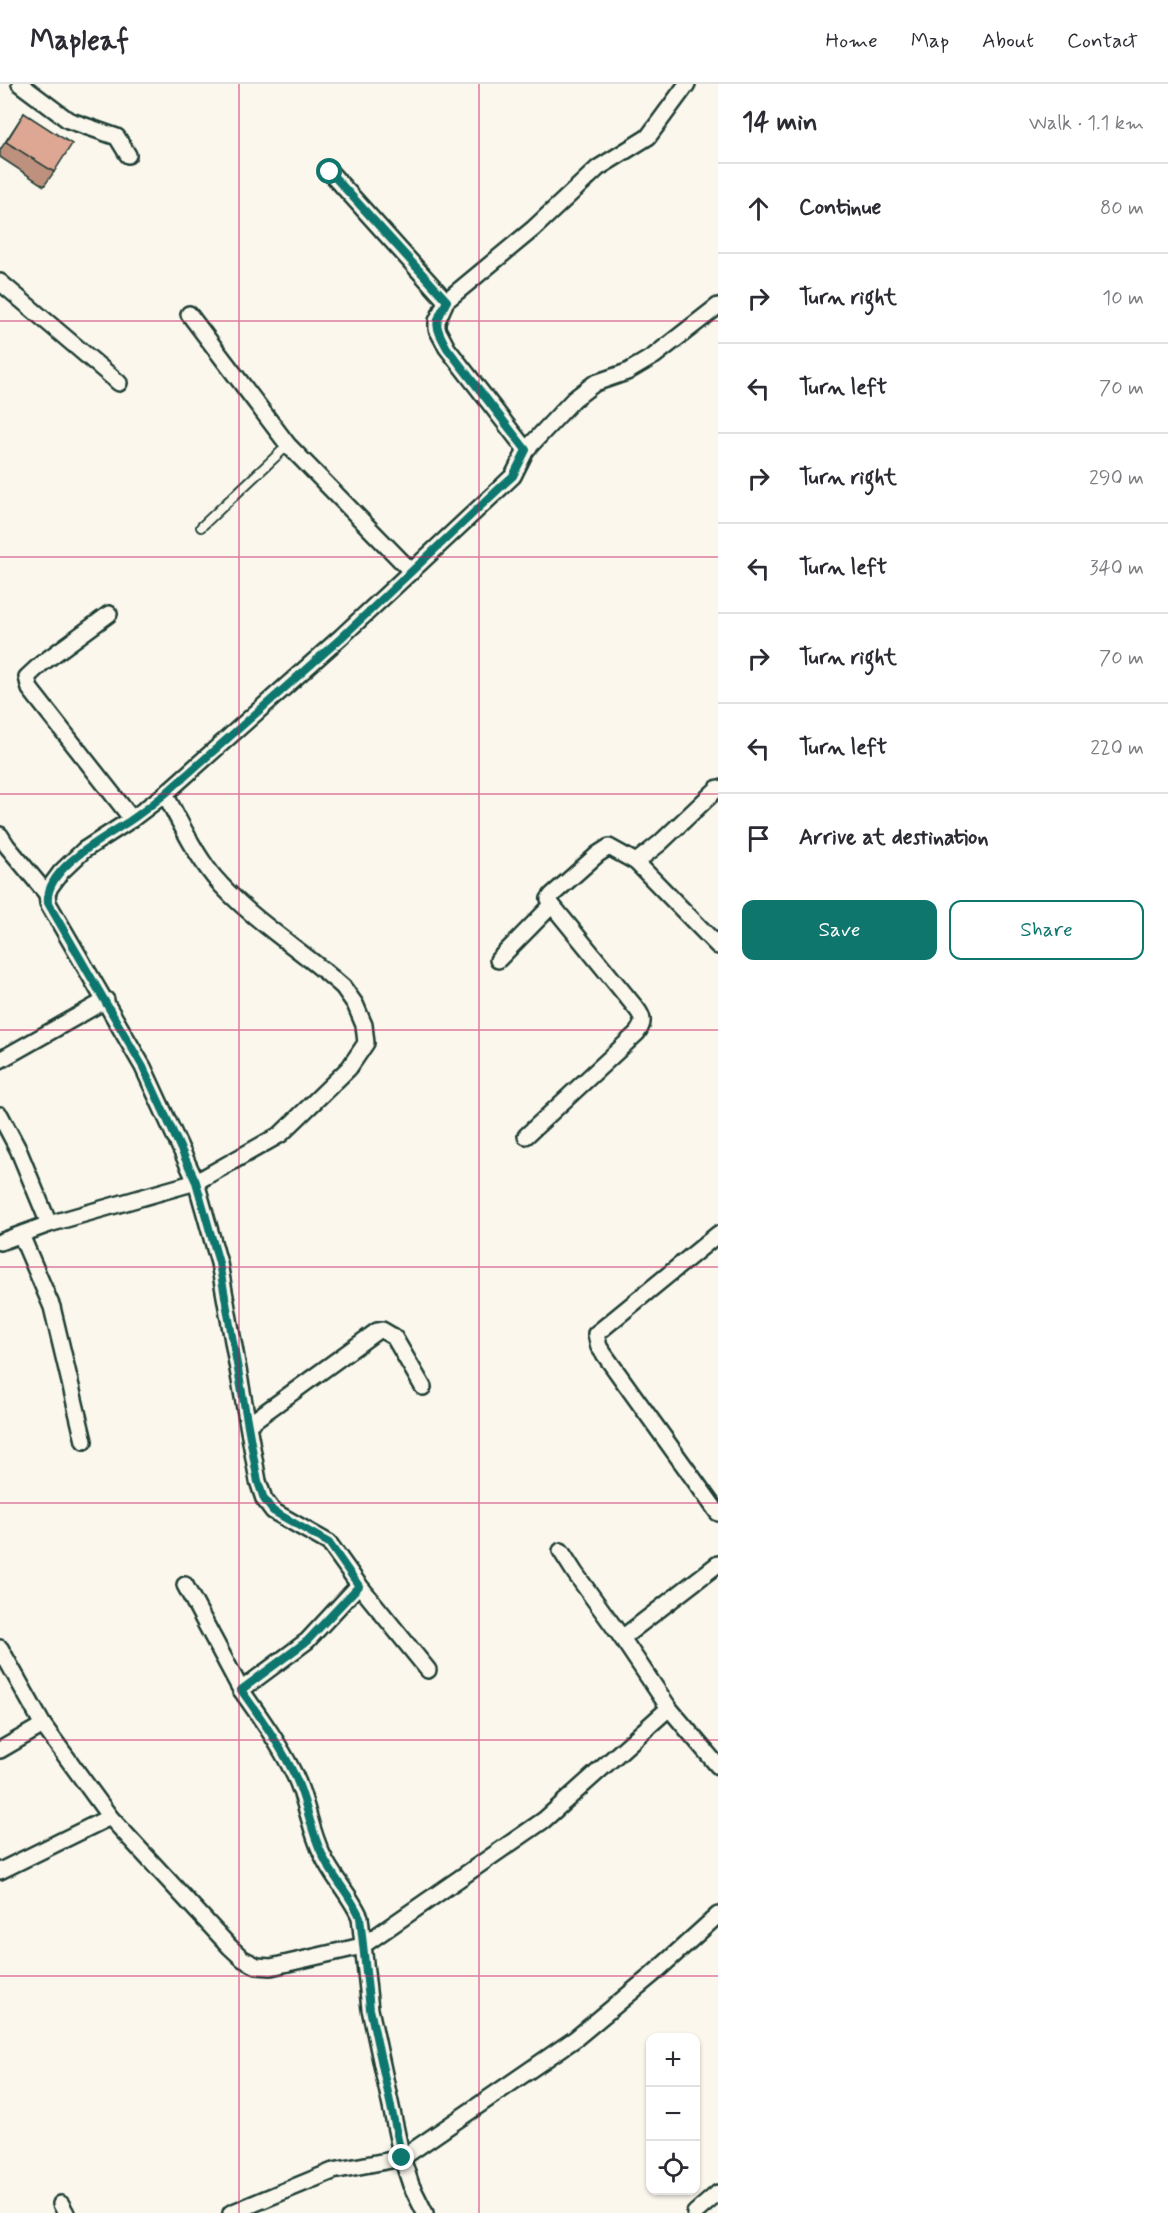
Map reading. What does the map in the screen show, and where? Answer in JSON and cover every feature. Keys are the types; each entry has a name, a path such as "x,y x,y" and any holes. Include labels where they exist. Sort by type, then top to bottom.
{"street":[{"path":"20,84 68,120 117,137 128,154"},
{"path":"526,450 447,348 436,329 437,321 447,301 533,229 598,168 648,137 687,84"},
{"path":"330,172 447,301"},
{"path":"0,282 119,383"},
{"path":"47,894 61,872 84,850 165,794 412,572 513,476 526,450 574,399 595,383 627,372 654,356 718,306"},
{"path":"189,314 288,446 412,572"},
{"path":"109,614 41,664 27,677 27,683 132,819"},
{"path":"636,862 660,843 718,788"},
{"path":"0,1242 49,1224 196,1182 281,1134 349,1068 366,1042 364,1024 356,1004 343,987 232,897 192,843 165,794"},
{"path":"0,835 47,894 48,903 143,1067 196,1182 219,1263 258,1482 264,1499 273,1511 329,1543 359,1586 428,1670"},
{"path":"526,1136 637,1033 643,1017 552,905 549,900 552,895 609,847 636,862 716,940"},
{"path":"498,960 552,905"},
{"path":"0,1060 106,1000"},
{"path":"0,1115 18,1149 49,1224"},
{"path":"718,1234 596,1334 599,1347 718,1513"},
{"path":"21,1235 52,1307 84,1441"},
{"path":"249,1424 377,1331 382,1330 394,1337 423,1387"},
{"path":"561,1551 669,1708 718,1766"},
{"path":"622,1638 718,1564"},
{"path":"185,1585 241,1690 266,1723 296,1777 320,1852 355,1905 360,1917 370,2009 402,2158 424,2213"},
{"path":"241,1690 307,1641 359,1586"},
{"path":"0,1648 43,1725 110,1817 243,1959 257,1966 271,1967 362,1946 544,1820 669,1708"},
{"path":"0,1750 43,1725"},
{"path":"0,1871 110,1817"},
{"path":"231,2213 333,2172 402,2158 575,2038 652,1975 718,1915"},
{"path":"694,2213 718,2193"}],"lane":[{"path":"201,527 288,446"}],"building":[{"path":"24,113 72,144 54,172 6,142"}],"route":[{"path":"330,172 447,301 437,321 436,329 447,348 526,450 513,476 359,621 165,794 84,850 61,872 47,894 48,903 143,1067 196,1182 219,1263 258,1482 264,1499 273,1511 329,1543 359,1586 307,1641 241,1690 266,1723 296,1777 320,1852 355,1905 360,1917 370,2009 402,2158"}]}
